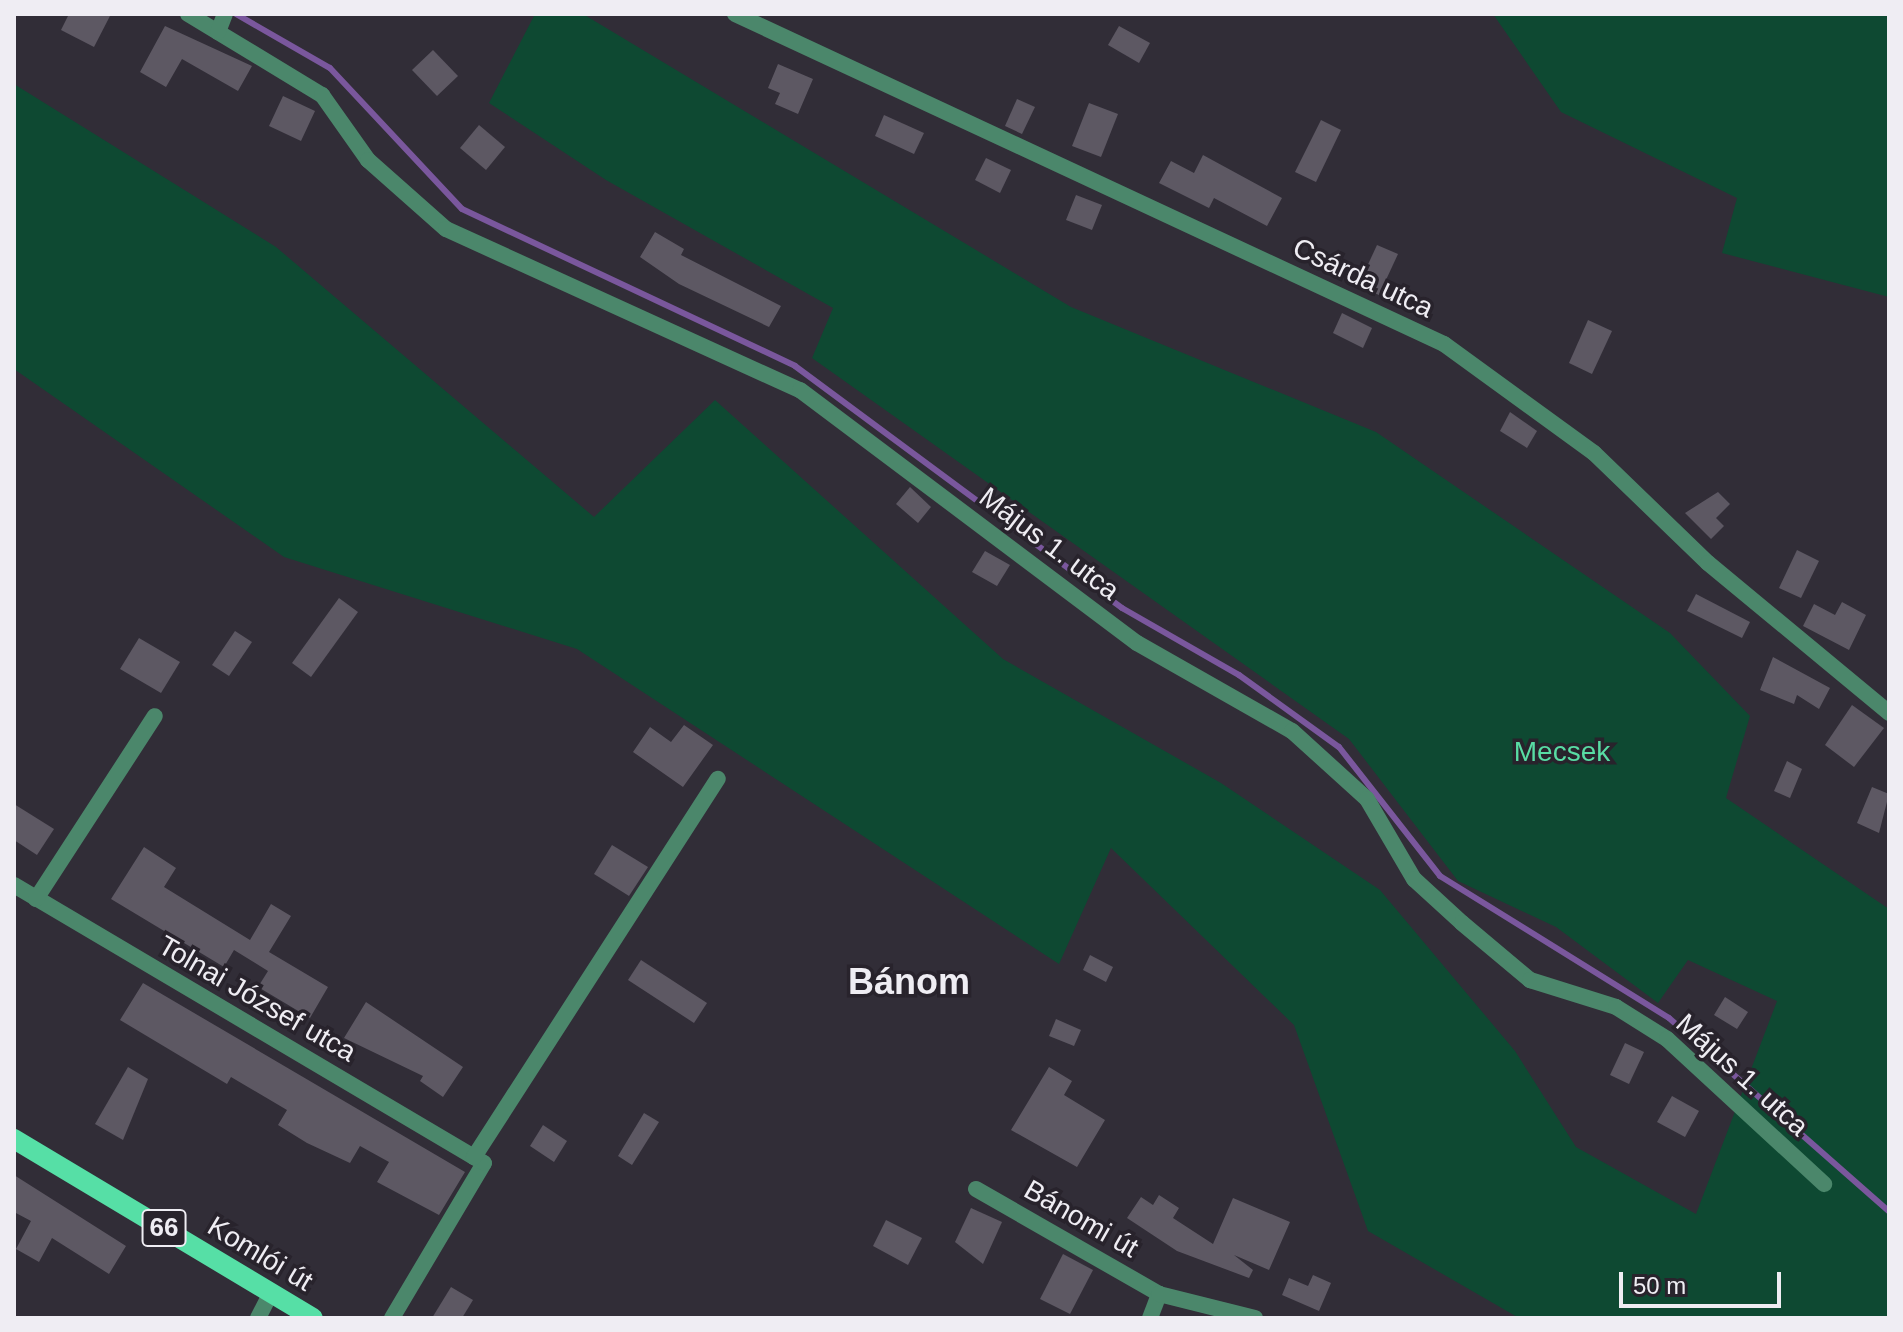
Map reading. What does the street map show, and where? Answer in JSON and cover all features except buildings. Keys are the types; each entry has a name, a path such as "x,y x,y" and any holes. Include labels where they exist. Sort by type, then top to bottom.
{"main road":[{"name":"Komlói út","path":"14,1139 313,1318"}],"street":[{"name":"Május 1. utca","path":"188,14 322,95 368,160 446,229 800,390 1137,643 1292,731 1367,799 1414,879 1496,952 1530,980 1616,1007 1667,1039 1824,1184"},
{"path":"218,32 225,14"},
{"name":"Csárda utca","path":"735,14 1444,344 1605,463 1708,563 1889,713"},
{"path":"36,899 155,716"},
{"path":"392,1318 484,1163 474,1157 718,779"},
{"name":"Tolnai József utca","path":"14,885 474,1157"},
{"name":"Bánomi út","path":"976,1189 1159,1294 1255,1318"},
{"path":"258,1318 271,1293"},
{"path":"1150,1318 1159,1294"}],"green space":[{"name":"Mecsek","path":"535,14 583,14 1071,307 1376,432 1670,633 1750,716 1726,798 1889,909 1889,1318 1519,1318 1368,1231 1294,1025 1111,848 1059,964 577,649 284,557 14,369 14,84 276,247 594,517 715,400 1003,659 1221,783 1380,890 1515,1051 1576,1147 1696,1214 1777,1001 1688,960 1658,1003 1556,927 1458,881 1349,739 812,358 833,308 606,180 489,103"},
{"path":"1493,14 1889,14 1889,297 1722,253 1737,198 1561,112"}],"waterway":[{"path":"236,14 330,68 462,209 795,366 1122,608 1239,675 1339,747 1440,876 1669,1018 1889,1211"}],"district":[{"name":"Bánom","path":"909,982"}]}
